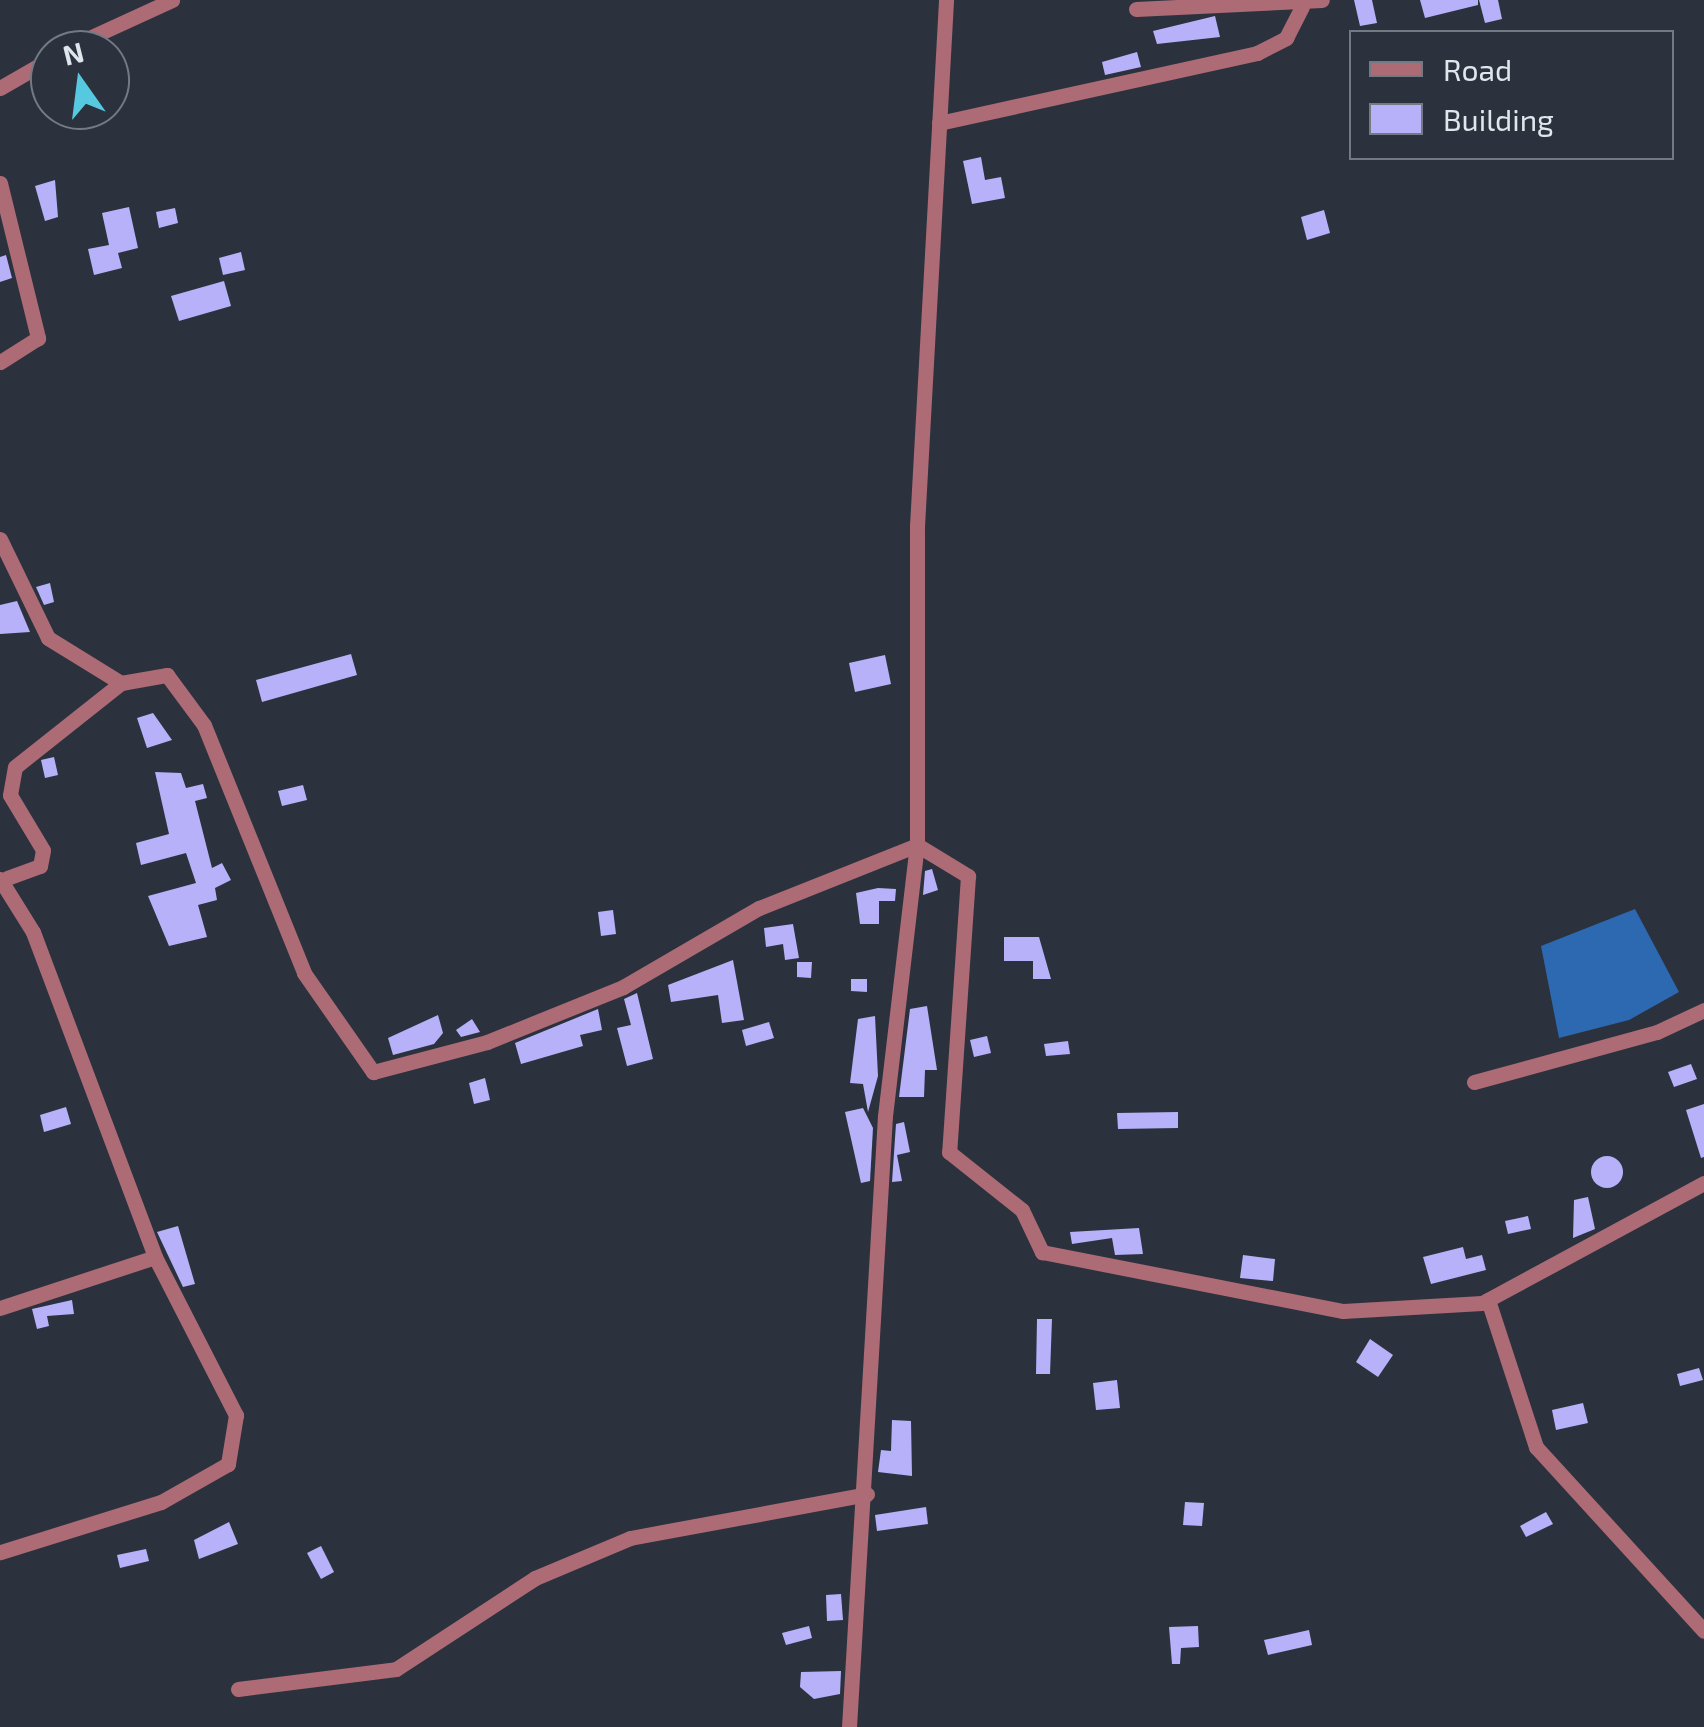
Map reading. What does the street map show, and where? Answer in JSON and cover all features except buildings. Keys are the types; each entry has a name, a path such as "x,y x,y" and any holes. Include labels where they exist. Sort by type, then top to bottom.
{"street":[{"path":"107,30 172,0"},
{"path":"849,1727 867,1494 885,1116 917,845 917,526 946,0"},
{"path":"1136,9 1302,7 1322,0"},
{"path":"939,123 1257,53 1286,38 1302,7"},
{"path":"0,88 30,71"},
{"path":"0,183 38,338 0,362"},
{"path":"0,539 48,638 121,682"},
{"path":"0,1552 161,1502 228,1464 236,1415 155,1258 4,878 40,866 44,850 10,796 16,767 121,682 167,675 214,741 304,973 358,1061 381,1074 623,987 759,908 917,845"},
{"path":"917,845 968,876 949,1152 1022,1210 1042,1252 1343,1311 1488,1300 1704,1183"},
{"path":"1474,1082 1657,1032 1704,1010"},
{"path":"0,1308 155,1258"},
{"path":"1488,1300 1536,1447 1704,1632"},
{"path":"238,1689 396,1669 535,1578 630,1538 867,1494"}],"water":[{"path":"1635,909 1679,992 1629,1020 1559,1038 1541,946"}]}
